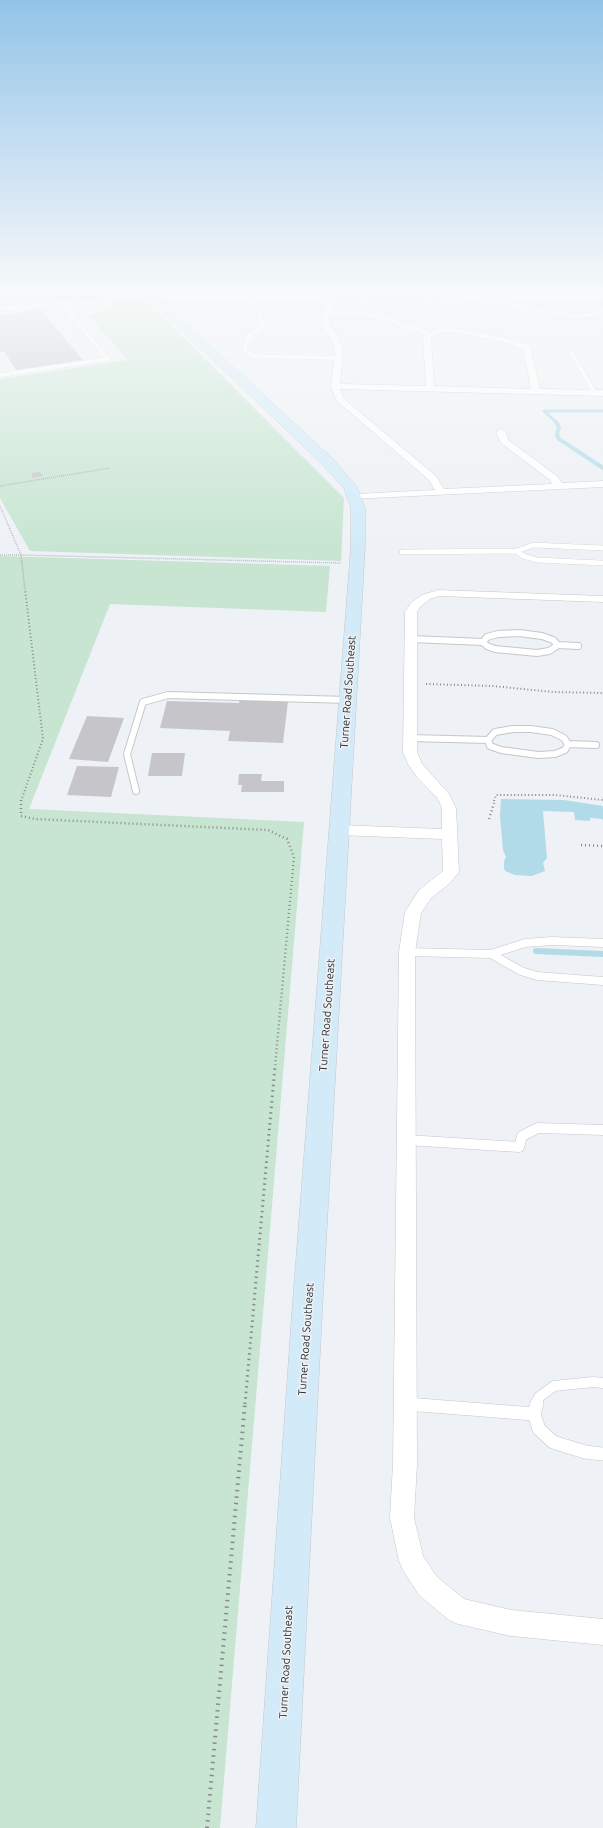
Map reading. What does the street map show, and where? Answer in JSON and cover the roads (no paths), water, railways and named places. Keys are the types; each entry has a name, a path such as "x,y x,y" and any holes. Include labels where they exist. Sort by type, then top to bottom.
{"main road":[{"name":"Turner Road Southeast","path":"239,376 327,462 350,487 358,508 359,524 276,1828"}],"street":[{"path":"335,376 334,386 340,400 433,478 441,492"},
{"path":"429,376 430,388"},
{"path":"533,376 536,391"},
{"path":"334,386 599,393"},
{"path":"501,432 504,441 554,478 558,486"},
{"path":"355,497 603,484"},
{"path":"603,599 438,593 426,597 415,605 412,612 410,752 415,764 422,774 444,797 449,808 451,872 444,880 425,894 413,912 407,952 405,1464 402,1518 412,1561 428,1586 458,1611 511,1623 603,1632"},
{"path":"339,830 450,834"}],"lane":[{"path":"588,376 599,393"},
{"path":"517,552 522,548 533,546 603,548"},
{"path":"402,552 517,552 523,556 537,560 603,563"},
{"path":"483,642 487,638 498,634 519,634 542,636 553,640 558,645"},
{"path":"411,639 483,642 487,646 495,649 537,653 549,651 558,645 578,646"},
{"path":"136,791 127,754 143,702 168,695 348,700"},
{"path":"488,740 495,732 513,729 531,729 552,732 564,738 568,744"},
{"path":"410,738 488,740"},
{"path":"488,740 490,746 501,750 538,755 555,754 565,750 568,744"},
{"path":"568,744 596,745"},
{"path":"407,952 491,954 525,943 552,941 603,943"},
{"path":"491,954 521,971 537,976 603,981"},
{"path":"406,1140 520,1147 522,1136 538,1128 603,1130"},
{"path":"603,1383 593,1382 554,1386 540,1397 534,1414 539,1429 553,1442 585,1452 603,1454"},
{"path":"405,1404 534,1414"}],"water":[{"path":"501,799 564,800 603,806 603,821 602,819 590,818 590,821 575,820 574,812 543,811 547,858 543,863 545,871 532,876 515,875 505,871 504,868 504,861 506,857 503,850 500,816"}],"waterway":[{"path":"556,422 544,411 603,411"},
{"path":"556,422 559,427 557,435 559,439 603,468"},
{"path":"536,951 603,954"}]}
